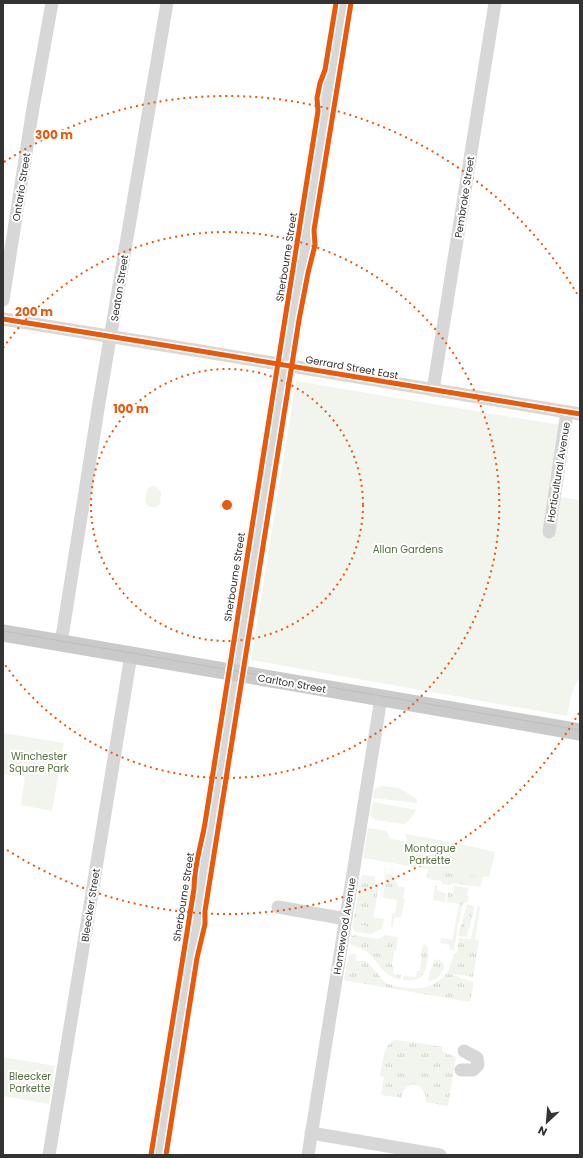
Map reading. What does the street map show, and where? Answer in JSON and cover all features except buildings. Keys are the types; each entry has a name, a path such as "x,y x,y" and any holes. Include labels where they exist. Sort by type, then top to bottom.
{"main road":[{"name":"Carlton Street","path":"3,634 580,732"}],"street":[{"name":"Ontario Street","path":"3,300 33,108 52,3"},
{"name":"Seaton Street","path":"59,643 63,631 99,403 167,3"},
{"name":"Sherbourne Street","path":"158,1155 343,3"},
{"name":"Pembroke Street","path":"433,390 495,3"},
{"name":"Gerrard Street East","path":"3,319 574,413"},
{"name":"Horticultural Avenue","path":"549,532 574,413"},
{"name":"Bleecker Street","path":"49,1155 131,655"},
{"name":"Homewood Avenue","path":"308,1155 381,698"},
{"path":"278,907 346,919"},
{"path":"460,1070 473,1070 478,1065 477,1058 464,1050"},
{"path":"311,1133 440,1155"}],"green space":[{"name":"Allan Gardens","path":"296,381 560,425 544,530 553,539 560,497 580,500 580,677 572,692 567,716 251,660"},
{"path":"152,486 157,487 161,492 160,504 155,507 149,507 145,502 147,489"},
{"name":"Winchester Square Park","path":"3,733 64,743 52,811 21,805 25,777 3,774"},
{"path":"383,786 399,788 417,799 417,803 373,798 374,789"},
{"path":"373,802 416,810 405,824 376,820 370,815"},
{"path":"368,828 386,831 390,839"},
{"name":"Montague Parkette","path":"368,828 386,831 390,839 408,842 405,834 495,852 489,877 485,876 482,878 363,858"},
{"name":"Montague Parkette","path":"405,834 495,852 489,877 485,876 482,878 481,887 452,883 450,885 442,884 442,881 427,879 428,869 364,858 402,845 390,839 408,842"},
{"path":"386,874 393,875 399,887 397,900 384,898 383,896"},
{"path":"364,875 375,877 374,879 377,885 379,884 373,917 384,919 382,929 379,930 378,926 368,927 358,925 358,932 352,928 361,876"},
{"path":"435,886 437,886 437,890 446,894 445,902 433,900"},
{"path":"454,886 468,888 467,896 453,893"},
{"path":"399,887 405,887 403,899 405,899 401,917 394,918 393,927 391,926 392,913 395,914"},
{"path":"448,892 469,896 467,902 462,906 447,902"},
{"path":"459,904 462,906 459,923 455,926"},
{"path":"467,904 474,906 470,928 468,929 467,937 458,936 460,927"},
{"path":"478,905 480,908 475,940 471,939"},
{"path":"458,924 454,951 450,950 449,945 440,943 441,938 453,940 455,926"},
{"path":"358,925 368,927 377,925 379,930 371,934 358,932"},
{"path":"354,935 378,939 385,935 398,937 392,966 394,967 393,974 401,975 400,980 383,970 364,950 351,944 351,937"},
{"path":"358,937 380,941 382,939 388,941 388,945 385,947 379,947 365,943 357,943"},
{"path":"459,938 479,940 473,977 447,973 454,953 457,953"},
{"path":"424,944 428,948 427,962 424,973 417,979 403,980 404,976 416,977 417,971 420,971 422,955 420,955"},
{"path":"356,954 356,961 351,963 348,981 344,980 348,956"},
{"path":"437,959 443,962 444,968 438,977 429,981 433,962"},
{"path":"366,961 385,982 405,988 427,987 434,984 447,973 458,976 473,982 470,1002 348,981 351,962"},
{"path":"395,1040 442,1047 443,1052 456,1057 448,1106 426,1102 425,1093 420,1086 413,1084 404,1090 401,1098 381,1095 384,1077 380,1076 385,1050 391,1042"},
{"path":"411,1055 419,1059 431,1059 434,1063 434,1068 421,1070 414,1069 404,1061"},
{"name":"Bleecker Parkette","path":"3,1057 55,1066 49,1104 3,1096"}],"tram line":[{"path":"3,631 580,730"}],"cycle path":[{"path":"151,1155 194,889 196,863 205,823 318,111 317,98 320,83 325,70 336,3"},
{"path":"166,1155 197,958 205,924 205,911 299,320 315,245 314,230 351,3"},
{"path":"3,319 580,414"}]}
